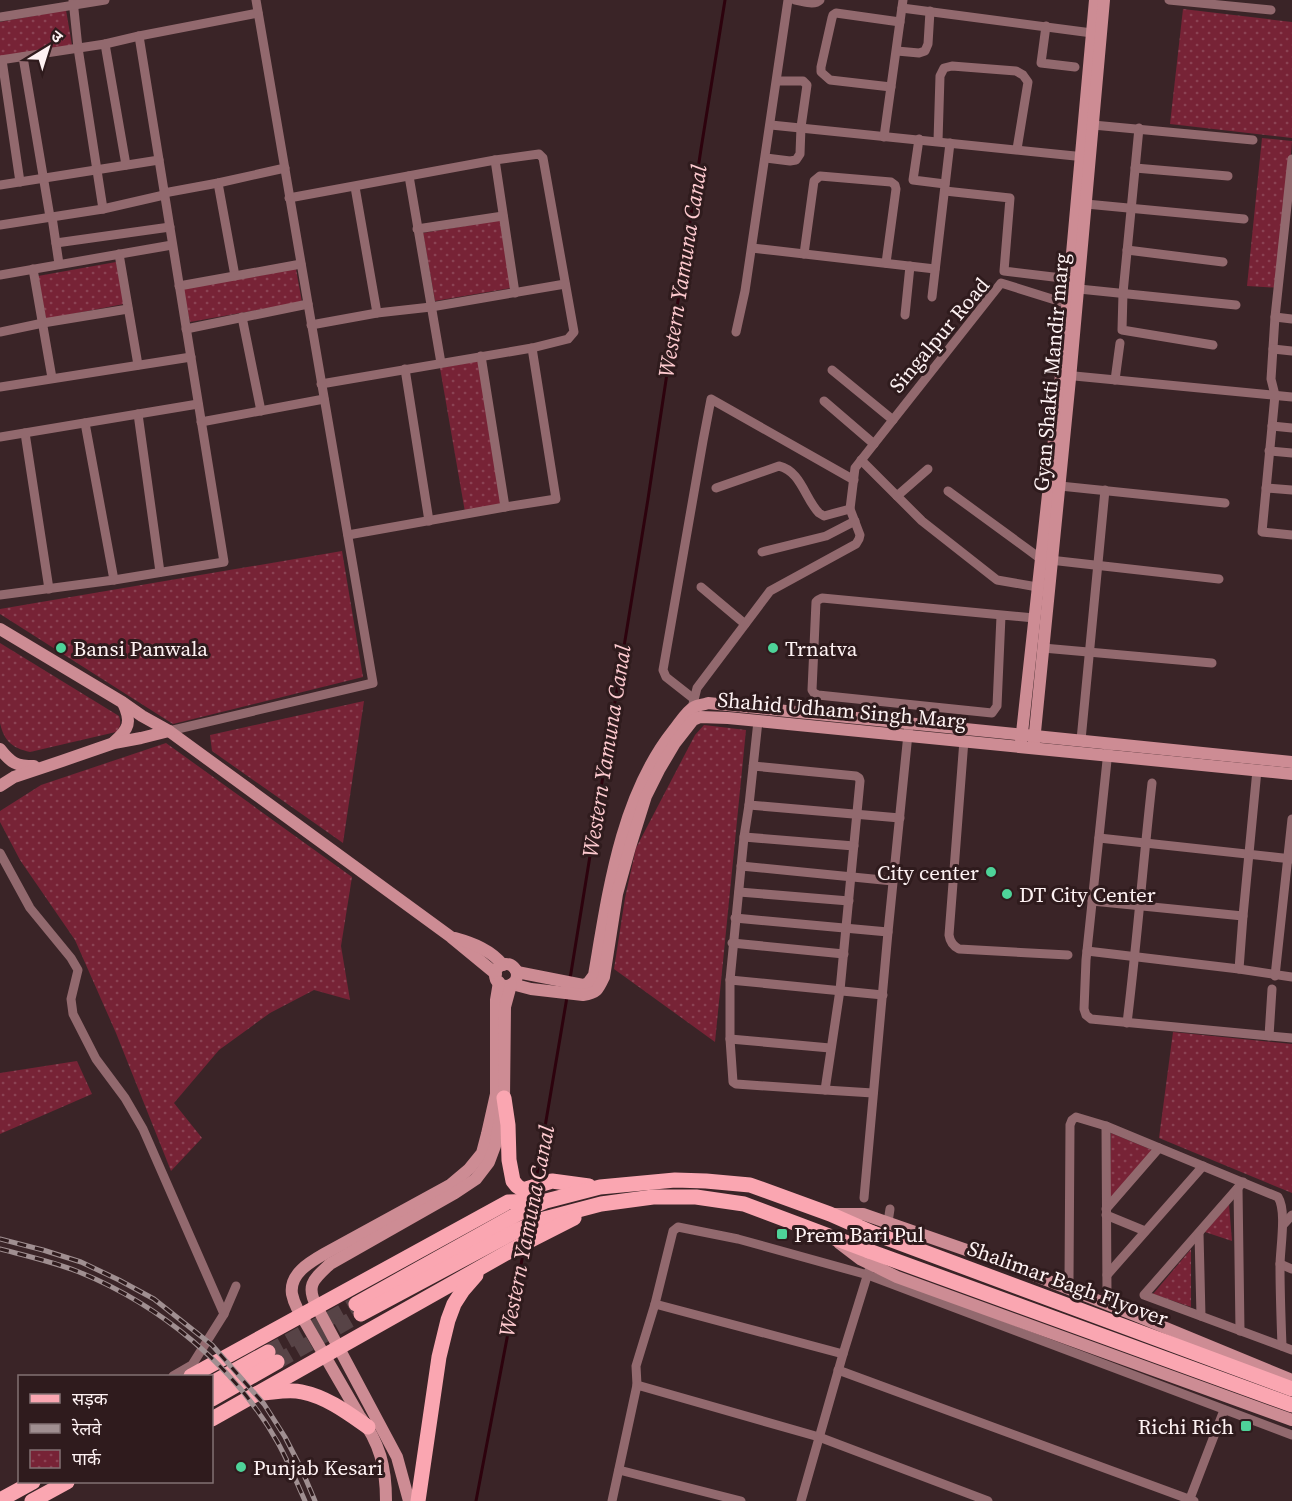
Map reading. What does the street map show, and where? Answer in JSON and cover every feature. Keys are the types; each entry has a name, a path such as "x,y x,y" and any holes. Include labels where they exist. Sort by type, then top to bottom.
{"main road":[{"path":"504,1098 508,1125 509,1161 513,1181 522,1201"},
{"name":"Shalimar Bagh Flyover","path":"600,1187 675,1180 750,1185 1292,1389"},
{"path":"545,1225 516,1231 359,1309 552,1182 600,1187"},
{"path":"195,1375 508,1202 546,1201 600,1187"},
{"name":"Shalimar Bagh Flyover","path":"545,1225 601,1204 653,1197 696,1197 744,1204 829,1236 869,1263 1292,1406"},
{"path":"213,1418 517,1247 545,1225"},
{"path":"418,1501 448,1320 463,1290 486,1264"},
{"path":"213,1383 272,1357 213,1398"},
{"path":"256,1394 301,1391 324,1399 368,1428"},
{"path":"0,1500 31,1483"},
{"path":"32,1501 65,1483"}],"street":[{"path":"0,17 73,3 105,0"},
{"path":"0,786 14,777 114,743 373,683 256,0"},
{"path":"736,332 752,248 788,0"},
{"path":"795,0 818,3 820,0"},
{"name":"Gyan Shakti Mandir marg","path":"1047,560 1060,486 1068,304 1085,157 1095,0"},
{"name":"Gyan Shakti Mandir marg","path":"1034,742 1043,648 1044,588 1066,375 1078,289 1086,204 1085,157 1093,125 1104,0"},
{"path":"1168,0 1271,10"},
{"path":"73,3 103,209"},
{"path":"884,137 903,4 930,11 1092,33"},
{"path":"897,51 919,53 925,51 928,44 930,11"},
{"path":"20,182 1,60 105,44 258,13"},
{"path":"891,87 830,80 824,76 821,67 832,18 836,13 900,22"},
{"path":"1046,26 1041,63 1075,67"},
{"path":"0,595 224,562 139,36"},
{"path":"105,44 126,165"},
{"path":"23,57 59,264"},
{"path":"938,141 940,76 944,68 952,66 1016,71 1028,82 1017,149"},
{"path":"766,158 790,161 796,160 800,154 807,85 803,81 777,81"},
{"path":"771,125 1085,157"},
{"path":"1093,125 1253,140"},
{"path":"1139,128 1123,293 1122,330 1213,345"},
{"path":"919,139 913,180 945,188 1010,198 1004,271 1070,279"},
{"path":"932,297 950,142"},
{"path":"289,198 538,153 542,156 574,332 568,339 532,348 321,384"},
{"path":"1292,159 1287,254 1275,317 1271,379 1275,395 1262,532 1292,535"},
{"path":"0,185 159,160"},
{"path":"495,160 515,293"},
{"path":"0,225 103,209 285,168"},
{"path":"1135,168 1228,176"},
{"path":"409,176 441,363"},
{"path":"804,254 813,181 816,178 820,176 891,182 896,189 886,263"},
{"path":"218,183 235,276"},
{"path":"355,187 377,313"},
{"path":"1086,204 1244,219"},
{"path":"417,229 503,216"},
{"path":"56,243 170,227"},
{"path":"0,274 172,245"},
{"path":"752,248 935,269"},
{"path":"1127,250 1223,262"},
{"path":"119,254 138,365"},
{"path":"179,286 301,264"},
{"path":"905,315 910,266"},
{"path":"33,269 52,378"},
{"name":"Singalpur Road","path":"850,509 855,468 1001,283 1068,304"},
{"path":"311,325 565,284"},
{"path":"1078,289 1236,305"},
{"path":"186,329 308,304"},
{"path":"0,332 128,309"},
{"path":"242,317 261,411"},
{"path":"1275,317 1292,319"},
{"path":"1115,380 1120,343"},
{"path":"348,535 556,499 532,348"},
{"path":"1273,349 1292,351"},
{"path":"481,356 505,507"},
{"path":"0,387 191,357"},
{"path":"405,369 429,521"},
{"path":"832,370 893,420"},
{"path":"1066,375 1292,396"},
{"path":"201,422 324,399"},
{"path":"693,709 666,677 663,670 711,399 854,480"},
{"path":"824,400 874,444"},
{"path":"0,437 198,404"},
{"path":"138,414 160,572"},
{"path":"85,423 114,580"},
{"path":"1272,426 1292,428"},
{"path":"25,433 49,589"},
{"path":"1269,451 1292,453"},
{"path":"861,460 922,521 997,580 1044,588"},
{"path":"693,709 697,688 770,591 856,544 860,535 850,509 824,516 819,513 793,472 785,467 779,466 716,488"},
{"path":"897,496 928,469"},
{"path":"1060,486 1225,503"},
{"path":"1266,488 1292,490"},
{"path":"1081,741 1105,490"},
{"path":"948,491 1047,560 1219,579"},
{"path":"762,552 826,536 855,521"},
{"path":"700,587 745,624"},
{"name":"Gyan Shakti Mandir marg","path":"1021,740 1034,618 1044,588"},
{"path":"1001,616 997,706 992,713 818,695 812,690 816,602 822,598 1034,618"},
{"path":"0,629 169,731 506,977 553,992 583,990"},
{"path":"1043,648 1212,663"},
{"path":"114,743 127,728 128,714 122,702"},
{"name":"Shahid Udham Singh Marg","path":"583,990 596,992 604,977 617,894 646,796 693,709 708,704 1034,742 1292,762"},
{"name":"Shahid Udham Singh Marg","path":"693,709 700,717 909,729 964,740 1021,740"},
{"path":"758,721 732,943 730,1038 734,1082 736,1084 873,1093"},
{"path":"864,1198 909,729"},
{"path":"964,740 949,940 959,949 1068,955"},
{"name":"Shahid Udham Singh Marg","path":"1034,742 1081,741 1109,749 1292,774"},
{"path":"0,749 20,766 50,765"},
{"path":"1109,749 1087,951 1084,1009 1086,1015 1091,1019 1126,1023 1292,1038"},
{"path":"753,766 856,776 860,781 840,990 825,1090"},
{"path":"1239,969 1257,770"},
{"path":"1126,1023 1152,783"},
{"path":"749,805 900,818"},
{"path":"1275,975 1292,819"},
{"path":"744,837 854,846"},
{"path":"1099,838 1289,858"},
{"path":"0,853 30,908 71,958 78,970 71,999 73,1014 96,1059 125,1098 143,1129 224,1314"},
{"path":"741,866 893,881"},
{"path":"739,892 849,901"},
{"path":"1092,901 1243,916"},
{"path":"735,918 888,932"},
{"path":"1280,920 1292,921"},
{"path":"732,943 844,954"},
{"path":"1087,951 1292,977"},
{"path":"386,1501 386,1484 379,1448 301,1316 292,1293 293,1281 306,1265 450,1185 469,1169 482,1153 496,1094 496,1000 506,977 517,972 558,979 583,990"},
{"path":"409,1501 397,1457 312,1299 310,1290 317,1276 330,1264 455,1193 476,1179 489,1162 495,1146 504,1098 506,977"},
{"path":"730,980 883,996"},
{"path":"1269,1036 1272,989"},
{"path":"730,1038 830,1048"},
{"path":"1069,1280 1070,1125 1076,1117 1106,1126 1203,1166 1241,1185 1278,1197 1281,1202 1282,1225 1280,1264 1282,1346"},
{"path":"1106,1126 1107,1294"},
{"path":"1106,1212 1159,1148"},
{"path":"1107,1275 1203,1166"},
{"path":"1241,1185 1144,1295 1292,1350"},
{"path":"1240,1330 1241,1185"},
{"path":"888,1222 890,1209"},
{"path":"1106,1212 1145,1231"},
{"path":"830,1214 863,1214 998,1261 1288,1378 1259,1423"},
{"path":"1282,1225 1292,1215"},
{"path":"612,1501 637,1385 636,1365 655,1304 671,1236 678,1227 869,1263 1224,1410 1292,1435"},
{"path":"1199,1233 1201,1316"},
{"path":"801,1501 869,1263"},
{"path":"869,1263 918,1285 1292,1420"},
{"path":"1280,1264 1292,1269"},
{"path":"176,1375 192,1365 224,1314 236,1286"},
{"path":"655,1304 843,1354"},
{"path":"838,1370 1191,1501 1224,1410"},
{"path":"637,1385 819,1437 988,1501"},
{"path":"619,1470 741,1501"}],"green space":[{"path":"1183,9 1292,22 1292,138 1170,124"},
{"path":"66,10 72,45 0,57 0,22"},
{"path":"1262,138 1292,141 1281,288 1247,286"},
{"path":"500,220 511,288 435,301 423,233"},
{"path":"116,262 124,304 46,319 38,276"},
{"path":"296,269 302,302 190,322 183,289"},
{"path":"478,361 502,506 465,512 440,368"},
{"path":"342,551 363,677 173,724 0,614 0,609"},
{"path":"0,643 119,716 118,730 30,752 14,746 4,735 0,723"},
{"path":"364,701 343,843 212,751 210,735"},
{"path":"704,725 746,730 715,1042 614,969 625,898 636,848 695,735"},
{"path":"166,743 352,877 341,946 350,1000 314,990 270,1013 219,1050 174,1103 202,1138 171,1171 116,1033 75,940 20,860 0,822 0,811 41,785"},
{"path":"1173,1032 1292,1044 1292,1193 1159,1138"},
{"path":"77,1061 92,1094 0,1134 0,1073"},
{"path":"1111,1133 1152,1150 1110,1198"},
{"path":"1229,1204 1232,1241 1205,1232"},
{"path":"1191,1249 1191,1307 1153,1294"}],"waterway":[{"name":"Western Yamuna Canal","path":"570,979 648,499 725,0"},
{"name":"Western Yamuna Canal","path":"536,1180 567,997"},
{"name":"Western Yamuna Canal","path":"476,1501 524,1249"}],"tunnel":[{"path":"268,1352 356,1304"},
{"path":"277,1362 361,1314"}],"railway":[{"path":"0,1239 81,1262 119,1280 154,1299 212,1345 264,1404 285,1437 315,1501"},
{"path":"0,1249 60,1265 109,1286 166,1320 193,1341 240,1388 260,1415 282,1450 305,1501"}],"place":[{"name":"Bansi Panwala","path":"61,648"},
{"name":"Trnatva","path":"773,648"},
{"name":"City center","path":"991,872"},
{"name":"DT City Center","path":"1007,894"},
{"name":"Prem Bari Pul","path":"782,1234"},
{"name":"Richi Rich","path":"1246,1426"},
{"name":"Punjab Kesari","path":"241,1467"}]}
